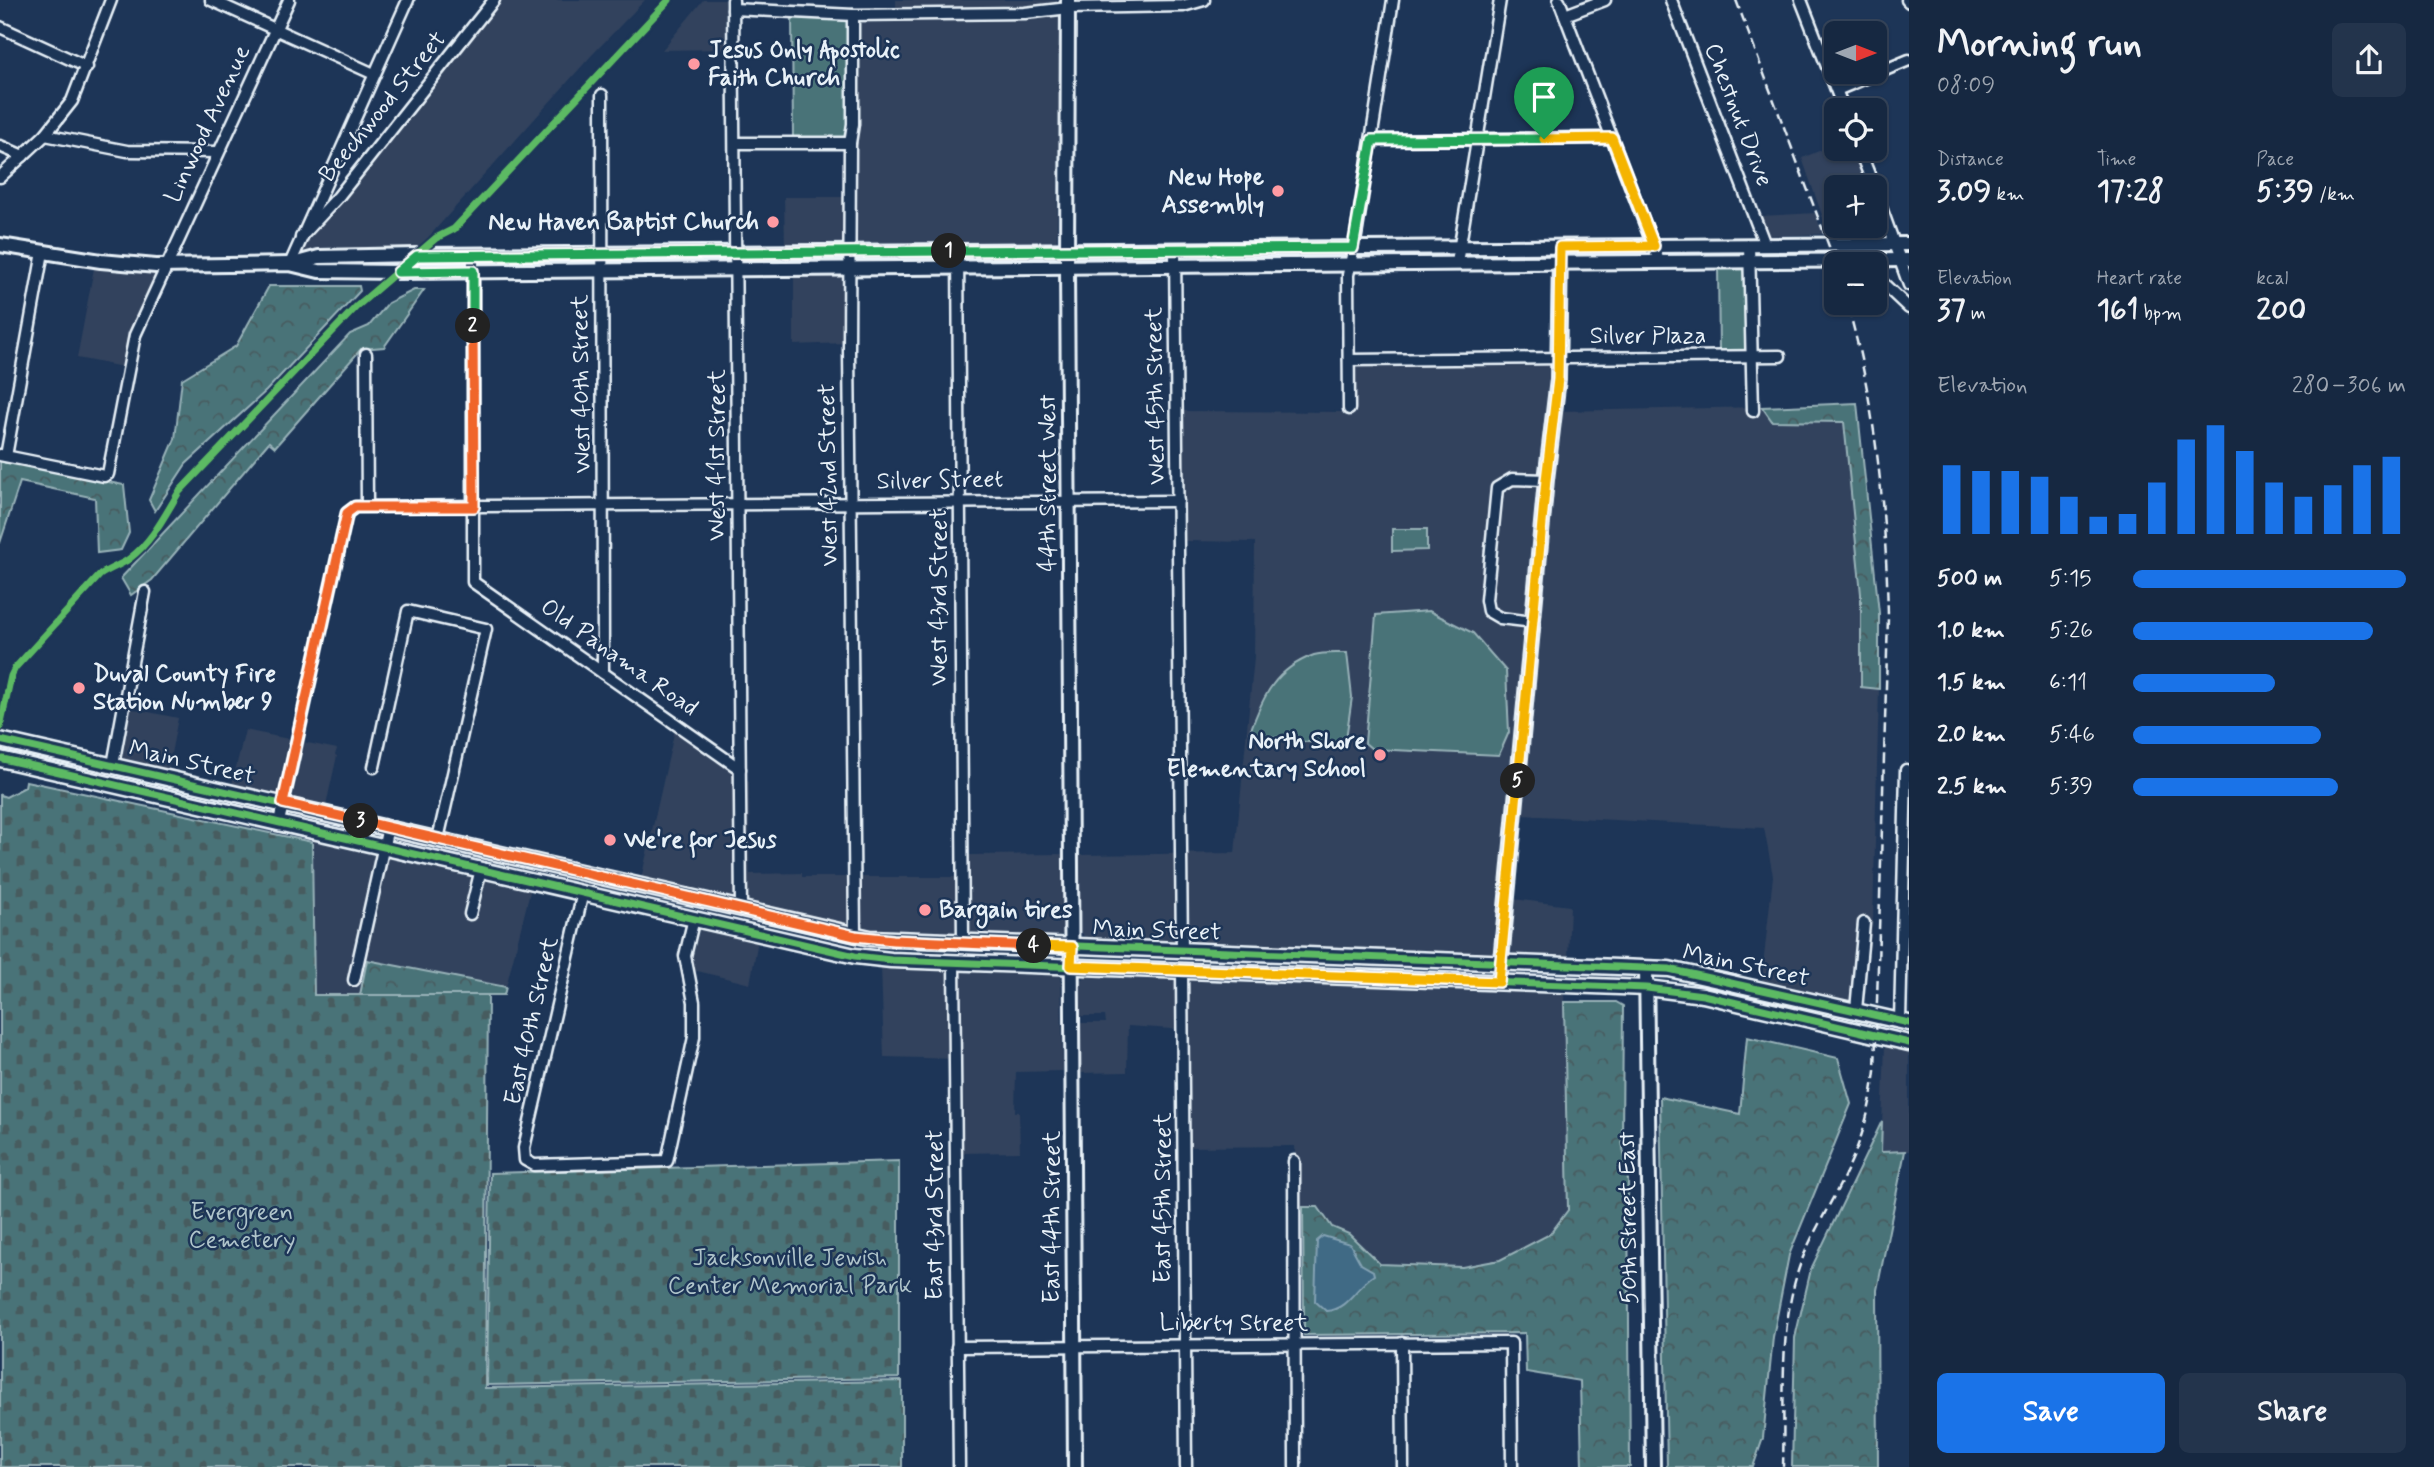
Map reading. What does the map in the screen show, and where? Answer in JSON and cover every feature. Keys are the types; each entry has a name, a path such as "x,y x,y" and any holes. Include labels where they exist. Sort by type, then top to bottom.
{"main road":[{"name":"Main Street","path":"5,741 855,936 963,943 1646,968 1700,975 1905,1022"},
{"name":"Main Street","path":"1,761 383,845 855,956 891,960 1647,988 1703,995 1909,1042"},
{"path":"609,899 661,902 727,915 741,910"}],"street":[{"path":"0,177 45,135 72,101 111,0"},
{"path":"211,0 374,74"},
{"name":"Linwood Avenue","path":"3,456 104,476 110,471 132,343 289,0"},
{"path":"289,264 408,0"},
{"name":"Beechwood Street","path":"301,237 338,197 494,0"},
{"path":"733,5 853,15 1025,13 1068,4 1183,6 1204,0"},
{"path":"1349,409 1348,275 1393,0"},
{"path":"1457,263 1500,0"},
{"path":"1559,0 1659,261"},
{"path":"1565,15 1605,0"},
{"name":"Chestnut Drive","path":"1671,0 1765,245"},
{"path":"1801,0 1840,98"},
{"name":"44th Street West","path":"1068,4 1071,966"},
{"name":"West 41st Street","path":"733,5 741,910"},
{"name":"West 42nd Street","path":"853,15 850,269 855,936"},
{"path":"0,27 87,67"},
{"path":"1837,90 1909,60"},
{"name":"West 40th Street","path":"602,95 603,673"},
{"path":"45,135 127,151 218,152"},
{"path":"1372,140 1612,138"},
{"path":"735,143 850,143"},
{"path":"0,146 23,156"},
{"path":"1887,223 1904,260 1909,285"},
{"path":"0,245 101,261 166,265 289,264 319,257 473,255 1909,244"},
{"path":"1749,245 1753,411"},
{"path":"1499,982 1560,357 1560,247"},
{"name":"West 45th Street","path":"1175,250 1182,951"},
{"name":"West 43rd Street","path":"957,251 963,943"},
{"path":"3,456 43,252"},
{"path":"473,255 474,507"},
{"path":"289,264 319,271 473,271 1824,262"},
{"path":"1887,287 1909,308"},
{"path":"279,822 347,513 355,507 367,506 366,354"},
{"name":"Silver Plaza","path":"1349,360 1780,356"},
{"path":"1534,622 1500,618 1489,611 1486,600 1497,488 1512,479 1546,480"},
{"name":"Silver Street","path":"367,506 1178,501"},
{"name":"Old Panama Road","path":"474,507 473,582 740,769"},
{"path":"113,765 145,592"},
{"path":"374,768 408,611 486,629 438,839"},
{"path":"1,761 5,741"},
{"path":"1905,1022 1906,770"},
{"path":"354,980 388,827"},
{"path":"470,914 481,869"},
{"name":"East 40th Street","path":"583,892 524,1148 526,1160 534,1165 667,1161 694,1037 694,1002 685,956 694,918"},
{"path":"1856,1010 1864,923"},
{"name":"East 43rd Street","path":"954,962 959,1467"},
{"name":"East 44th Street","path":"1071,966 1075,1467"},
{"name":"50th Street East","path":"1646,968 1653,1467"},
{"name":"East 45th Street","path":"1182,970 1186,1467"},
{"path":"1294,1161 1295,1467"},
{"path":"1402,1343 1403,1467"},
{"name":"Liberty Street","path":"957,1347 1511,1343 1512,1467"}],"shaded area":[{"path":"500,0 645,0 591,56 416,251 297,254"},
{"path":"703,0 725,0 726,49 662,50"},
{"path":"896,0 1061,0 1057,241 1054,244 785,248 784,197 843,197 842,154 848,136 847,17 896,18"},
{"path":"1824,149 1824,161 1857,161 1863,175 1824,175 1824,221 1802,158"},
{"path":"1815,213 1823,234 1768,236 1761,216"},
{"path":"94,268 168,274 141,332 133,369 77,358"},
{"path":"844,273 845,343 794,345 794,274"},
{"name":"North Shore Elementary School","path":"1555,363 1497,944 1494,951 1488,955 1086,939 1078,928 1078,855 1235,853 1254,657 1255,542 1184,541 1182,411 1344,412 1344,365"},
{"path":"1762,407 1772,421 1844,422 1861,594 1861,686 1879,689 1873,921 1862,1005 1761,984 1773,876 1764,828 1521,815 1559,411"},
{"path":"129,708 178,718 168,769 120,759"},
{"path":"675,729 749,782 750,874 802,873 802,877 967,877 968,855 1066,854 1065,932 1056,939 868,930 641,879"},
{"path":"245,730 337,749 326,805 232,784"},
{"path":"313,837 531,888 506,987 367,960 360,995 314,995"},
{"path":"1513,899 1570,906 1568,958 1518,956 1511,952 1509,945"},
{"path":"700,927 758,940 750,984 689,969"},
{"path":"881,966 1055,972 1061,977 1063,1071 1016,1072 1015,1112 1019,1112 1020,1152 961,1153 960,1059 884,1057"},
{"path":"1093,974 1564,992 1568,1210 1550,1234 1500,1260 1462,1267 1380,1264 1349,1234 1332,1227 1318,1208 1296,1207 1295,1146 1188,1147 1186,1030 1128,1026 1127,1072 1080,1073 1080,1023 1106,1023 1105,1016 1080,1016 1081,980"},
{"path":"1885,1045 1909,1050 1909,1151 1881,1152"},
{"path":"1323,1236 1350,1244 1361,1264 1373,1271 1374,1275 1346,1302 1334,1310 1326,1311 1315,1301 1317,1241"}],"green space":[{"path":"792,16 847,17 848,137 793,139"},
{"path":"1718,266 1745,266 1747,351 1719,352"},
{"path":"269,286 359,286 360,291 266,391 186,464 155,511 149,500 175,439 182,379 236,346"},
{"path":"414,290 424,290 384,347 361,349 275,447 269,442 152,580 131,595 121,578 350,334 369,326 388,303"},
{"path":"1857,403 1879,613 1879,689 1861,687 1861,594 1844,422 1772,421 1762,407"},
{"path":"0,461 124,485 129,533 121,550 97,553 95,498 20,482 0,543"},
{"path":"1392,529 1427,529 1427,550 1392,551"},
{"path":"1429,611 1473,633 1506,671 1509,732 1499,755 1372,749 1365,743 1376,615"},
{"path":"1347,653 1352,697 1346,739 1340,744 1292,741 1250,732 1272,685 1289,668 1318,654"},
{"name":"Evergreen Cemetery","path":"26,781 312,842 314,995 488,995 485,1388 902,1381 902,1467 0,1467 0,795 6,797 25,787"},
{"path":"367,960 506,987 504,995 360,995"},
{"path":"1564,1002 1616,1002 1623,1006 1622,1141 1628,1180 1630,1467 1582,1467 1580,1381 1526,1372 1525,1333 1304,1335 1303,1207 1318,1207 1332,1227 1349,1234 1380,1264 1462,1267 1500,1260 1550,1234 1568,1210"},
{"path":"1747,1037 1838,1058 1851,1104 1789,1255 1773,1337 1763,1438 1753,1467 1667,1467 1660,1097 1740,1114"},
{"path":"1882,1121 1881,1152 1905,1151 1877,1290 1878,1467 1792,1467 1795,1338 1811,1269"},
{"name":"Jacksonville Jewish Center Memorial Park","path":"899,1161 899,1378 487,1385 490,1173"}],"railway":[{"path":"1736,0 1831,252"},
{"path":"1783,1467 1785,1339 1793,1289 1805,1252 1844,1177 1859,1141 1869,1107 1875,1071 1887,578 1878,459 1865,380 1850,315"}],"cycle path":[{"path":"0,727 15,668 100,575 126,561 145,545 179,492 356,307 436,238 454,229 669,0"},
{"path":"0,740 870,938 1669,969 1909,1023"},
{"path":"3,759 855,956 891,960 1647,988 1703,995 1909,1043"}],"place":[{"name":"Jesus Only Apostolic Faith Church","path":"694,64"},
{"name":"New Hope Assembly","path":"1278,191"},
{"name":"New Haven Baptist Church","path":"773,222"},
{"name":"Duval County Fire Station Number 9","path":"79,688"},
{"name":"North Shore Elementary School","path":"1380,755"},
{"name":"We're for Jesus","path":"610,840"},
{"name":"Bargain tires","path":"925,910"}],"route":[{"path":"1612,138 1654,246 1560,247 1558,379 1546,480 1499,982 1071,966 1072,947 855,936 283,803 347,513 355,507 474,507 473,271 398,272 417,256 1353,248 1372,140 1544,139 1612,138"}]}
